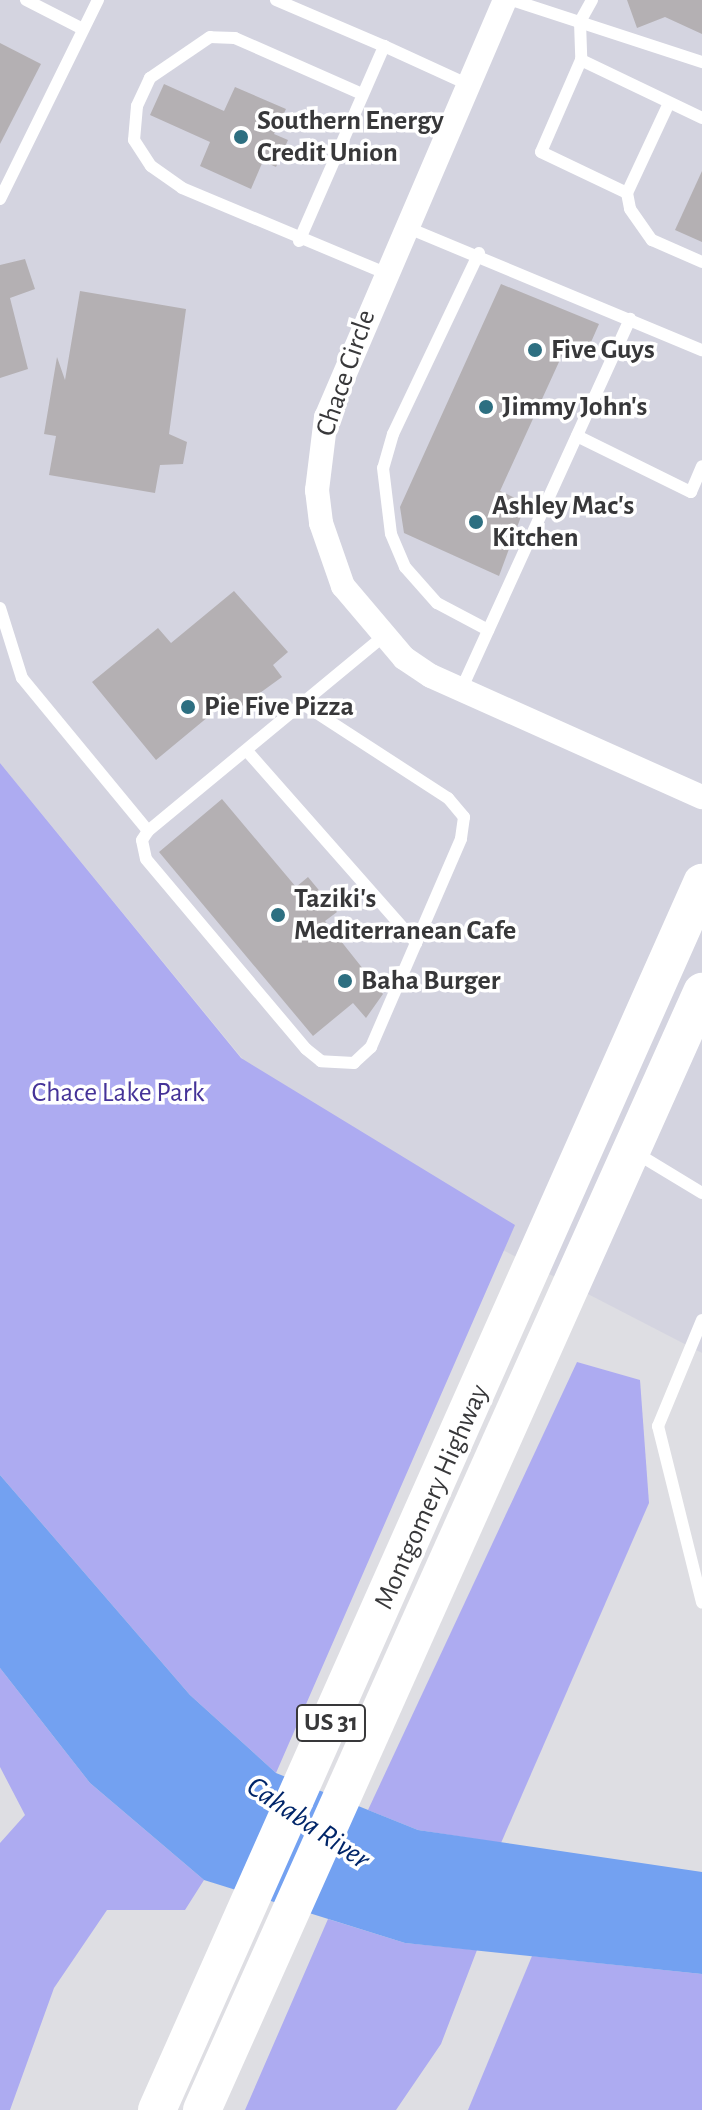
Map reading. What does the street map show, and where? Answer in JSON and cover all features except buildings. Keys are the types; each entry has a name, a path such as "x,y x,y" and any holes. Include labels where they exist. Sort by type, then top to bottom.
{"main road":[{"name":"Montgomery Highway","path":"157,2110 457,1443 702,883"},
{"name":"Montgomery Highway","path":"202,2110 702,992"}],"street":[{"name":"Chace Circle","path":"505,0 383,272 326,417 317,490 321,523 343,586 381,638 431,676 702,797"}],"lane":[{"path":"26,0 83,29"},
{"path":"0,199 98,0"},
{"path":"276,0 467,84"},
{"path":"512,0 702,62"},
{"path":"592,0 580,22 581,60 541,152 627,193"},
{"path":"362,94 223,35 160,69 137,106 134,140 165,178 299,241 383,272"},
{"path":"299,241 384,46"},
{"path":"581,60 702,118"},
{"path":"669,103 627,193 639,227 652,240 702,262"},
{"path":"403,226 479,253 702,350"},
{"path":"479,253 393,434 383,468 391,534 405,567 437,603 488,630"},
{"path":"461,690 630,319"},
{"path":"577,436 691,492 702,466"},
{"path":"0,608 22,678 148,831"},
{"path":"303,704 448,798 464,817 461,839 364,1057 338,1065 321,1061 146,859 142,840 148,831 381,638"},
{"path":"247,751 416,943"},
{"path":"631,1150 702,1193"},
{"path":"702,1320 658,1426 702,1603"}],"shaded area":[{"path":"0,0 702,0 702,1353 323,1157 0,763"}],"green space":[{"name":"Chace Lake Park","path":"0,763 241,1058 515,1225 276,1773 190,1695 0,1475"},
{"path":"577,1362 640,1380 649,1503 501,1843 418,1830 368,1810"},
{"path":"0,1668 90,1783 204,1880 185,1910 107,1910 54,1988 10,2110 0,2110 0,1843 25,1815 0,1767"},
{"path":"328,1919 405,1943 477,1950 441,2044 396,2110 245,2110"},
{"path":"532,1956 702,1974 702,2110 468,2110"}],"water":[{"name":"Cahaba River","path":"0,1475 190,1695 276,1773 418,1830 702,1872 702,1974 405,1943 204,1880 90,1783 0,1668"}],"place":[{"name":"Southern Energy Credit Union","path":"241,137"},
{"name":"Five Guys","path":"535,350"},
{"name":"Jimmy John's","path":"486,407"},
{"name":"Ashley Mac's Kitchen","path":"476,522"},
{"name":"Pie Five Pizza","path":"188,707"},
{"name":"Taziki's Mediterranean Cafe","path":"278,915"},
{"name":"Baha Burger","path":"345,981"}]}
